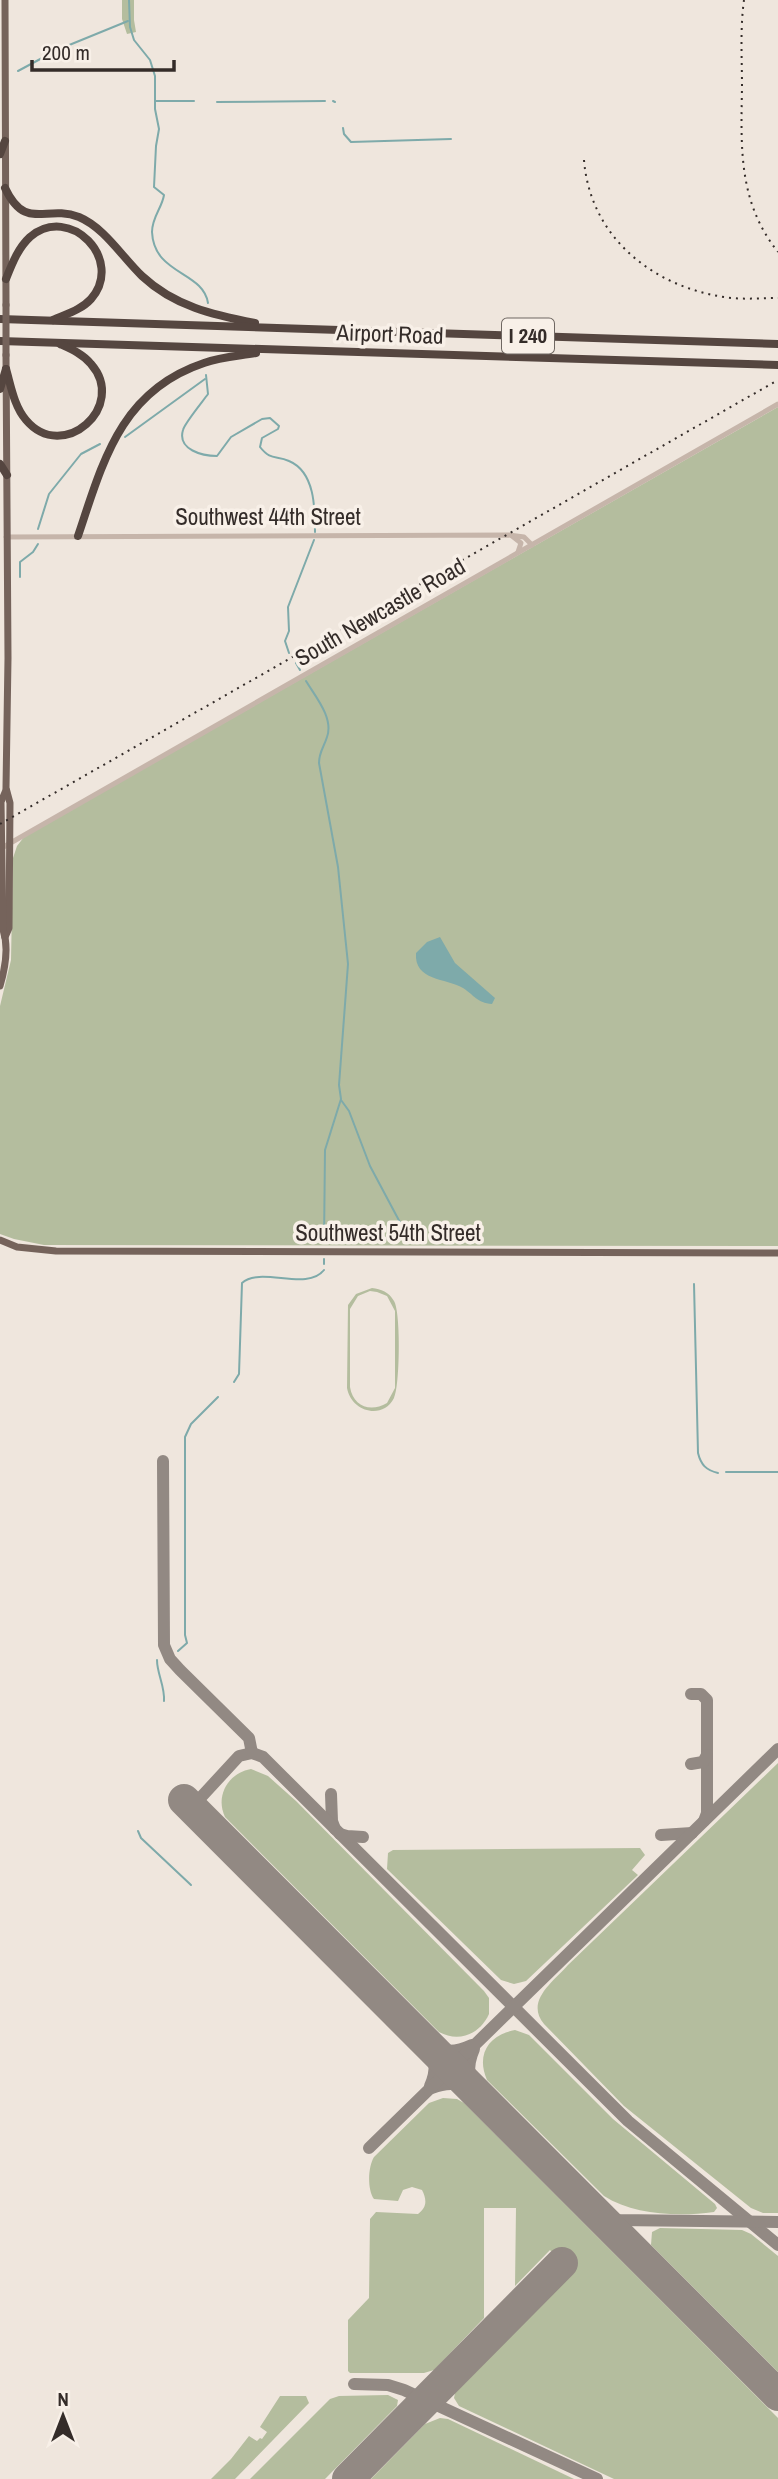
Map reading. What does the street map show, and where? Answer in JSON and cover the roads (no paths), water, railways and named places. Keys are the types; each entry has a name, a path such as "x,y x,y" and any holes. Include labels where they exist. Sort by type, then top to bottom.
{"highway":[{"path":"0,153 5,141"},
{"path":"5,188 15,206 25,212 63,214 87,222 146,280 174,300 213,315 279,328"},
{"path":"6,279 23,245 36,233 51,228 67,228 89,239 101,262 99,287 85,305 50,321"},
{"path":"0,268 6,279"},
{"name":"Airport Road","path":"0,319 778,344"},
{"name":"Airport Road","path":"0,341 774,365"},
{"path":"6,369 16,402 30,425 53,435 78,431 96,414 101,398 101,383 96,370 85,358 57,342"},
{"path":"78,536 110,446 125,421 143,400 165,382 197,365 273,350"},
{"path":"0,389 6,369"},
{"path":"0,464 7,475"}],"main road":[{"path":"5,0 7,475 3,537 8,658 6,788 10,803 9,928 5,937"},
{"path":"0,986 5,963 1,897 1,802 6,788"},
{"name":"Southwest 54th Street","path":"0,1240 17,1247 56,1251 778,1253"}],"street":[{"name":"South Newcastle Road","path":"1,849 778,404"},
{"name":"Southwest 44th Street","path":"3,537 509,535 524,537 532,545"},
{"path":"509,535 520,541 517,554"}],"water":[{"path":"440,937 455,963 495,998 492,1004 420,969 416,953 427,942"}],"waterway":[{"path":"129,0 130,27 134,40 150,60 155,76 155,109 159,129 154,187 164,195 152,227 155,246 169,265 197,284 208,303"},
{"path":"18,71 57,50 128,21"},
{"path":"156,101 194,101"},
{"path":"217,102 325,101"},
{"path":"343,128 344,134 351,142 451,139"},
{"path":"206,375 208,394 184,427 184,443 199,453 217,456 231,437 262,419 270,418 279,426 278,429 262,438 260,447 271,456 298,466 304,473 312,492 315,532"},
{"path":"125,437 205,379"},
{"path":"38,529 49,494 81,454 100,444"},
{"path":"289,653 285,641 289,631 288,607 314,540"},
{"path":"20,577 20,562 33,552 38,544"},
{"path":"296,663 300,670"},
{"path":"306,681 323,708 328,722 327,737 319,763 338,867 348,964 339,1085 341,1099 325,1150 324,1242"},
{"path":"341,1100 349,1111 370,1166 411,1243"},
{"path":"324,1259 324,1264"},
{"path":"234,1382 239,1374 242,1283 250,1278 260,1277 307,1279 324,1270"},
{"path":"694,1284 698,1453 705,1466 718,1473"},
{"path":"178,1651 187,1643 185,1437 191,1424 218,1397"},
{"path":"726,1472 778,1472"},
{"path":"157,1660 164,1701"},
{"path":"138,1831 141,1838 191,1885"}],"railway":[{"path":"744,0 742,152 755,214 778,252"},
{"path":"584,160 589,187 598,212 612,234 629,253 649,269 672,282 697,291 731,298 778,298"},
{"path":"0,824 778,380"}]}
